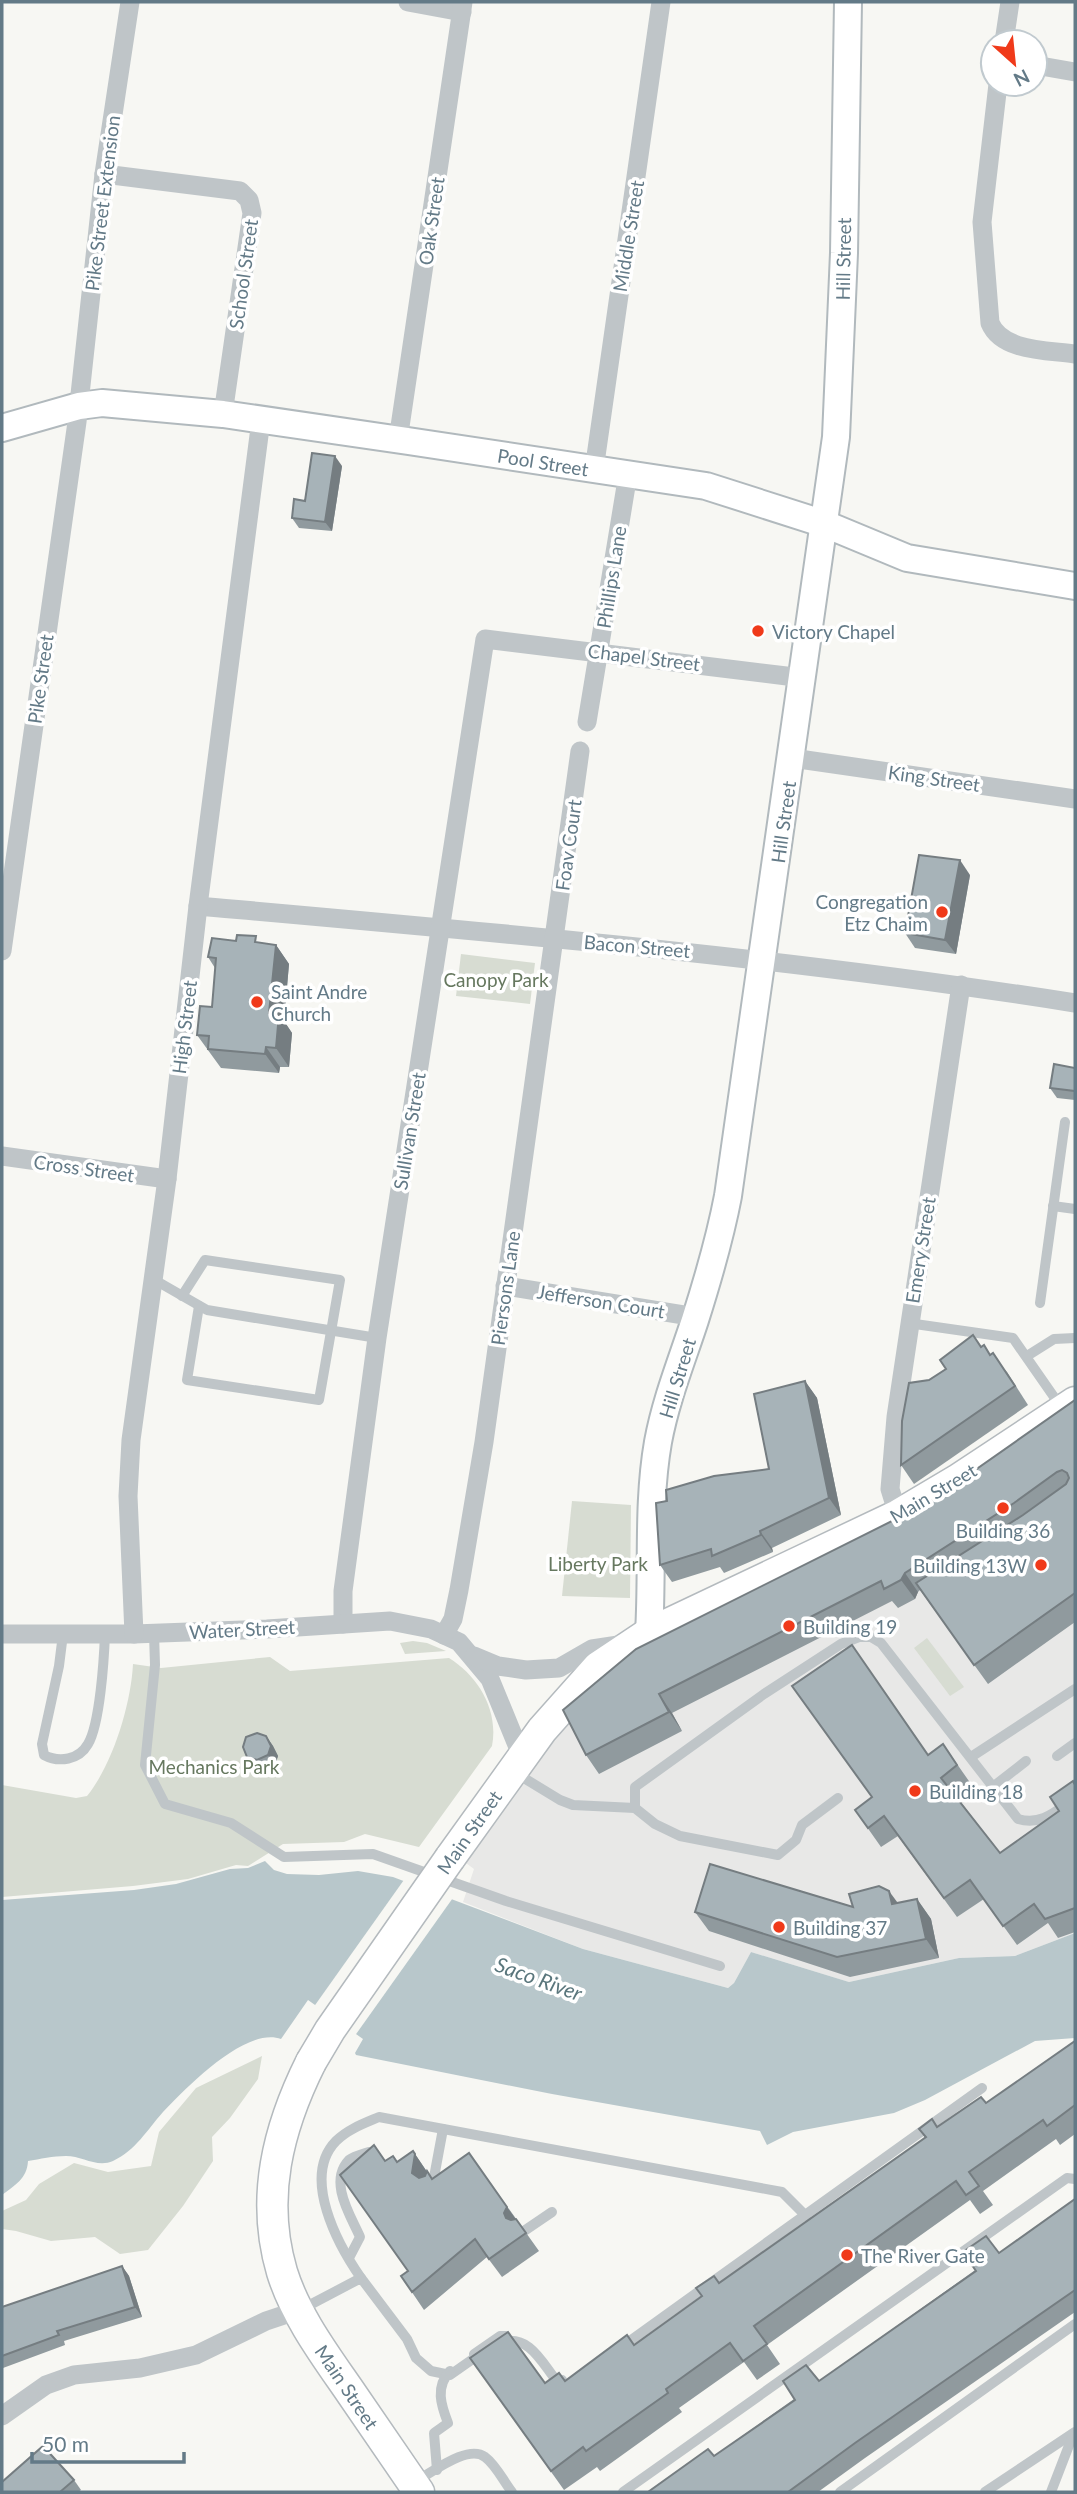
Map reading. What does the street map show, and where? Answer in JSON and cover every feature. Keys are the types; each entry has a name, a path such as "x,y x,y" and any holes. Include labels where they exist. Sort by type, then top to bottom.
{"main road":[{"name":"Main Street","path":"423,2482 319,2347 282,2274 275,2244 272,2193 282,2131 312,2062 330,2030 542,1730 598,1668 642,1637 898,1515 1069,1406"}],"street":[{"name":"Pike Street Extension","path":"79,406 104,174 130,2"},
{"path":"408,2 463,7"},
{"name":"Middle Street","path":"594,470 661,2"},
{"name":"Hill Street","path":"642,1637 658,1441 670,1392 696,1317 728,1196 836,437 840,372 848,2"},
{"path":"1006,28 1010,2"},
{"name":"Oak Street","path":"398,440 463,7"},
{"path":"1049,67 1075,72"},
{"path":"996,98 982,222 990,323 998,335 1009,342 1075,354"},
{"name":"School Street","path":"104,174 240,191 250,200 252,213 222,414"},
{"name":"Pool Street","path":"2,428 79,406 102,403 222,414 706,486 825,524 924,563 1075,586"},
{"name":"Pike Street","path":"2,951 79,406"},
{"name":"High Street","path":"134,1634 128,1476 131,1440 167,1179 198,906 261,420"},
{"name":"Phillips Lane","path":"587,722 628,474"},
{"name":"Chapel Street","path":"485,639 803,678"},
{"name":"Sullivan Street","path":"343,1624 343,1591 377,1338 485,639"},
{"name":"Foav Court","path":"554,938 580,751"},
{"name":"King Street","path":"792,758 1075,799"},
{"name":"Bacon Street","path":"198,906 763,959 1075,1003"},
{"name":"Piersons Lane","path":"444,1635 453,1619 484,1442 554,938"},
{"name":"Emery Street","path":"898,1515 890,1489 896,1417 908,1323 961,985"},
{"name":"Cross Street","path":"2,1156 167,1179"},
{"name":"Jefferson Court","path":"505,1286 696,1317"},
{"name":"Water Street","path":"2,1634 134,1634 390,1621 431,1629 459,1642 473,1656"},
{"path":"473,1656 498,1666 526,1670 559,1668 592,1649 642,1637"},
{"path":"473,1656 497,1693 517,1764"},
{"path":"2,2416 46,2385 74,2375 140,2368 196,2355 266,2321 299,2311"}],"lane":[{"path":"1040,1303 1066,1122"},
{"path":"1053,1206 1075,1209"},
{"path":"182,1296 205,1260 340,1280 319,1400 187,1380 199,1306"},
{"path":"153,1279 207,1310 377,1338"},
{"path":"908,1323 1013,1338 1069,1406"},
{"path":"1027,1356 1054,1339 1075,1338"},
{"path":"154,1633 155,1665 145,1765 165,1804 231,1823 284,1857 373,1854 506,1901 720,1966"},
{"path":"63,1634 59,1667 41,1744 44,1755 62,1759 69,1759 84,1750 92,1736 104,1669 105,1634"},
{"path":"635,1808 635,1787 764,1694 841,1644 859,1637 871,1637 881,1643 1018,1819 1031,1823 1041,1820 1075,1798"},
{"path":"971,1757 1075,1689"},
{"path":"1057,1756 1075,1743"},
{"path":"994,1786 1027,1761"},
{"path":"517,1764 560,1800 573,1805 635,1808 655,1824 680,1836 778,1855 796,1840 802,1825 838,1798"},
{"path":"727,2284 718,2286 612,2356 982,2088"},
{"path":"423,2482 434,2459 433,2433 449,2423 441,2406 444,2378 455,2367 500,2336 518,2337 557,2384 574,2381 556,2380 528,2343 512,2339 496,2343 450,2375 431,2371 416,2357 407,2339 349,2259 331,2224 323,2196 322,2175 327,2156 336,2142 354,2128 380,2117 782,2192 806,2216"},
{"path":"432,2189 443,2129"},
{"path":"349,2259 360,2237 342,2196 341,2172 350,2158 369,2152"},
{"path":"623,2492 1067,2178 1075,2179"},
{"path":"524,2231 552,2212"},
{"path":"299,2311 361,2278"},
{"path":"840,2492 1075,2324"},
{"path":"985,2492 1074,2433"},
{"path":"1051,2492 1074,2433"},
{"path":"423,2482 464,2454 478,2453 489,2460 512,2492"}],"shaded area":[{"path":"1075,1402 1075,1933 1015,1956 959,1958 849,1982 751,1952 734,1983 728,1988 583,1949 463,1902 474,1869 454,1854 542,1730 689,1613"}],"green space":[{"name":"Canopy Park","path":"461,954 535,963 530,1004 456,996"},
{"name":"Liberty Park","path":"572,1501 631,1505 630,1598 562,1596"},
{"path":"927,1638 964,1687 950,1696 914,1648"},
{"path":"400,1643 427,1643 446,1651 405,1654"},
{"name":"Mechanics Park","path":"270,1657 290,1671 449,1658 477,1684 489,1707 492,1746 419,1847 365,1834 344,1842 283,1844 248,1866 236,1865 188,1879 2,1897 2,1785 76,1798 87,1796 105,1768 119,1733 129,1697 133,1664 161,1668"},
{"path":"262,2056 258,2079 230,2118 212,2137 213,2161 183,2206 148,2250 120,2254 95,2237 51,2241 2,2229 2,2211 26,2200 39,2184 74,2163 108,2172 151,2166 159,2132 196,2088"}],"water":[{"name":"Saco River","path":"265,1861 274,1870 287,1874 319,1875 358,1871 393,1877 583,1949 728,1988 734,1983 751,1952 849,1982 959,1958 1015,1956 1075,1933 1075,2038 1035,2041 925,2100 894,2113 793,2132 767,2145 760,2131 356,2055 363,2039 308,2000 281,2039 267,2037 234,2050 186,2089 135,2145 121,2156 107,2163 66,2156 28,2161 23,2177 2,2195 2,1900 134,1890 176,1884 230,1869 248,1868"}],"pier":[{"path":"406,1877 455,1895 354,2037 313,2008"}],"building":[{"path":"312,453 335,456 325,522 292,518 294,499 305,501"},
{"path":"919,855 960,860 945,940 905,933"},
{"name":"Saint Andre Church","path":"237,935 256,936 255,942 276,945 269,1013 279,1014 276,1048 266,1047 265,1054 208,1049 209,1036 197,1035 200,1006 212,1007 216,958 208,957 212,938 236,941"},
{"path":"1054,1064 1075,1068 1075,1091 1050,1088"},
{"path":"973,1335 981,1347 984,1345 990,1355 993,1353 1015,1386 901,1465 902,1421 909,1383 929,1380 946,1369 940,1360"},
{"path":"805,1381 829,1498 760,1531 761,1535 712,1556 711,1549 660,1565 656,1503 667,1501 666,1490 714,1476 769,1469 754,1394"},
{"path":"1075,1400 1075,1593 974,1665 916,1583 1023,1515 1066,1484 1069,1478 1062,1470 905,1573 901,1580 884,1589 881,1581 659,1694 669,1712 586,1755 563,1710 636,1649 928,1503"},
{"name":"Building 18","path":"852,1645 928,1755 943,1744 957,1765 941,1778 1000,1853 1059,1811 1050,1797 1075,1782 1075,1908 1045,1919 1034,1904 1003,1926 970,1880 944,1898 884,1816 868,1828 855,1810 872,1797 792,1686"},
{"path":"257,1733 266,1736 271,1746 268,1755 257,1760 247,1757 243,1747 246,1737"},
{"name":"Building 37","path":"710,1864 853,1907 849,1894 879,1886 889,1891 892,1904 917,1899 926,1939 837,1957 695,1912"},
{"name":"The River Gate","path":"1075,2041 1075,2105 1047,2126 1043,2120 969,2172 979,2186 966,2195 956,2181 754,2326 767,2344 743,2361 730,2343 666,2389 668,2393 586,2451 583,2447 551,2471 470,2358 508,2332 545,2383 559,2373 565,2381 627,2335 634,2345 702,2296 696,2288 714,2276 719,2283 926,2137 919,2129 932,2119 937,2127 981,2097 986,2103"},
{"path":"374,2145 385,2161 393,2156 397,2162 413,2151 415,2154 412,2173 419,2178 425,2176 427,2171 432,2179 469,2153 507,2207 504,2213 506,2218 516,2219 526,2233 489,2259 475,2239 412,2292 401,2276 408,2271 340,2175"},
{"path":"1075,2199 1075,2290 788,2492 648,2492 708,2449 714,2456 795,2400 783,2381 806,2365 819,2381 976,2271 963,2252 986,2236 999,2253"},
{"path":"122,2266 135,2307 57,2331 59,2335 2,2356 2,2307"},
{"path":"43,2446 74,2480 60,2492 2,2492 2,2482"}],"place":[{"name":"Victory Chapel","path":"758,631"},
{"name":"Congregation Etz Chaim","path":"942,912"},
{"name":"Saint Andre Church","path":"257,1002"},
{"name":"Building 36","path":"1003,1508"},
{"name":"Building 13W","path":"1041,1565"},
{"name":"Building 19","path":"789,1626"},
{"name":"Building 18","path":"915,1791"},
{"name":"Building 37","path":"779,1927"},
{"name":"The River Gate","path":"847,2255"}]}
